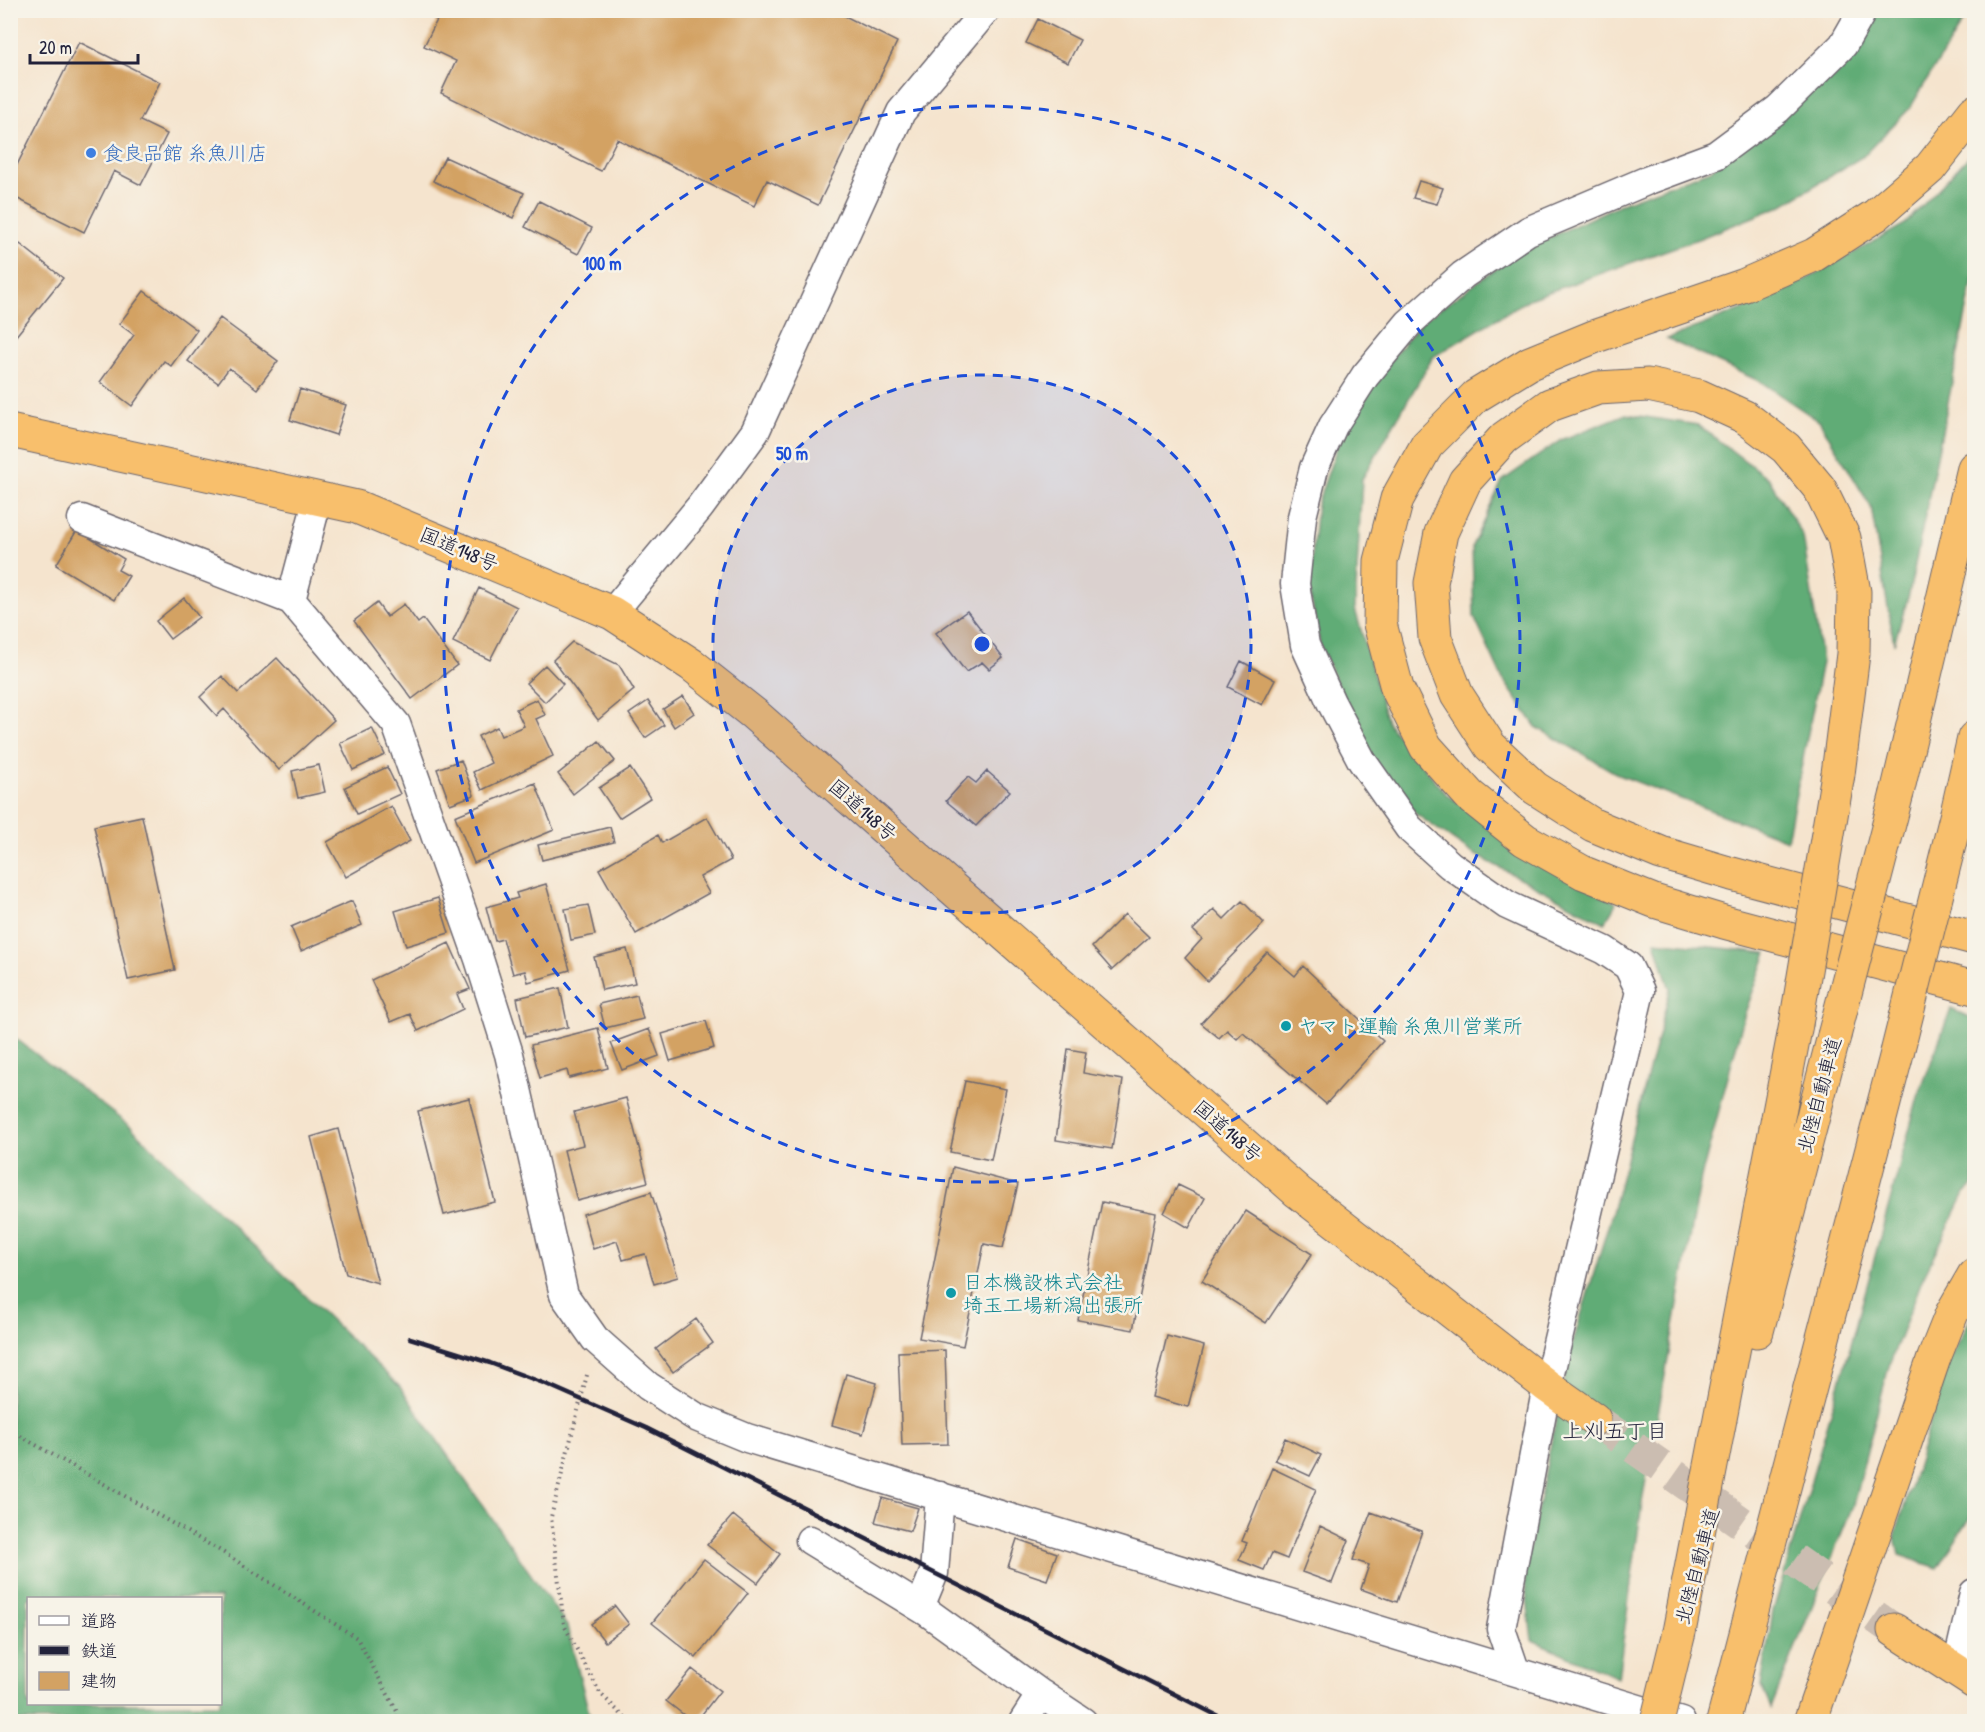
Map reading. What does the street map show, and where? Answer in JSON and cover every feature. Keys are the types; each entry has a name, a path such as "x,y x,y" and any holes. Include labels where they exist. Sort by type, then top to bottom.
{"highway":[{"path":"1974,112 1929,168 1876,215 1814,255 1745,285 1596,336 1530,363 1476,396 1427,445 1397,499 1381,561 1380,624 1396,688 1426,747 1470,796 1525,840 1584,873 1654,901 1724,922 1974,987"},
{"path":"1679,1632 1796,1024 1838,774 1853,654 1854,592 1844,538 1820,489 1786,448 1745,417 1699,396 1648,385 1598,388 1550,405 1504,438 1465,481 1441,533 1431,584 1435,638 1457,695 1490,746 1535,788 1593,825 1661,853 1732,874 1974,939"},
{"name":"国道148号","path":"10,431 357,507 612,613 692,665 754,714 1298,1192 1547,1386 1594,1419"},
{"name":"北陸自動車道","path":"1657,1722 1897,793 1974,468"},
{"path":"1724,1722 1897,1053 1974,738"},
{"path":"1810,1722 1934,1358 1952,1313 1974,1275"},
{"path":"1894,1630 1965,1677"}],"street":[{"path":"612,613 700,507 755,432 901,112 986,10"},
{"path":"1515,1670 1502,1629 1547,1386 1640,991 1628,966 1564,930 1507,905 1450,865 1409,828 1362,761 1331,702 1305,645 1295,584 1302,517 1314,468 1333,426 1365,376 1409,322 1463,275 1528,231 1716,155 1778,110 1843,45 1863,10"},
{"path":"291,600 318,498"},
{"path":"82,519 291,600 396,724 479,959 509,1054 564,1295 595,1339 648,1386 696,1417 747,1438 1681,1722"},
{"path":"920,1607 934,1573 940,1496"},
{"path":"810,1540 920,1607 1083,1722"},
{"path":"1965,1677 1974,1593"},
{"path":"1023,1722 1041,1694"}],"path":[{"path":"595,1339 551,1517 564,1625 600,1693 629,1722"},
{"path":"10,1430 224,1553 357,1638 398,1713 397,1722"}],"green space":[{"path":"1876,11 1969,11 1910,108 1862,157 1781,206 1698,239 1529,299 1433,357 1362,479 1355,609 1387,722 1448,796 1616,903 1605,923 1472,853 1416,814 1367,752 1320,646 1309,588 1317,504 1338,444 1387,364 1421,322 1521,251 1627,201 1711,170"},
{"path":"1974,151 1974,275 1909,594 1894,644 1871,507 1820,422 1761,382 1667,339 1778,295 1905,224"},
{"path":"1626,414 1698,425 1769,479 1803,536 1822,662 1787,840 1619,775 1536,727 1502,678 1474,617 1472,546 1502,481 1561,440"},
{"path":"1655,941 1767,953 1745,1013 1701,1178 1643,1496 1618,1678 1532,1640 1524,1575 1569,1355 1610,1220 1670,990"},
{"path":"1951,1009 1974,1019 1974,1185 1965,1193 1922,1280 1889,1366 1853,1505 1771,1708 1761,1686 1773,1611 1852,1341 1918,1097"},
{"path":"10,1034 131,1127 400,1387 567,1626 591,1721 11,1721"},
{"path":"1974,1312 1974,1484 1971,1516 1938,1568 1899,1555 1895,1537 1949,1361"}],"building":[{"path":"417,10 833,10 897,42 818,205 767,180 754,206 617,139 601,171 441,93 456,61 424,46 437,20"},
{"path":"1038,19 1080,40 1068,63 1026,43"},
{"name":"食良品館 糸魚川店","path":"79,42 160,82 140,121 167,134 141,185 114,171 84,232 10,195 10,179"},
{"path":"445,157 524,193 513,218 433,181"},
{"path":"1419,181 1443,188 1437,204 1413,198"},
{"path":"539,201 592,228 578,254 525,227"},
{"path":"20,244 63,278 15,337 10,334 10,256"},
{"path":"144,291 197,330 171,366 164,361 132,406 100,382 134,335 119,324"},
{"path":"220,318 278,361 257,389 229,368 218,383 188,361"},
{"path":"300,389 346,405 336,435 290,420"},
{"path":"77,530 124,559 118,570 129,576 114,600 56,565"},
{"path":"479,588 517,607 490,660 453,642"},
{"path":"184,598 199,617 170,639 156,621"},
{"path":"377,603 387,617 404,604 418,623 423,619 457,665 412,699 354,621"},
{"path":"967,611 1003,658 989,669 982,662 966,672 936,633"},
{"path":"572,642 619,665 634,690 598,720 553,660"},
{"path":"277,658 334,720 279,770 224,709 217,716 200,697 222,676 238,693"},
{"path":"1241,661 1275,680 1262,705 1228,687"},
{"path":"545,665 563,684 545,702 526,683"},
{"path":"683,696 694,713 674,727 663,709"},
{"path":"537,699 545,715 536,719 553,756 482,790 473,772 491,763 478,736 497,727 501,736 524,726 516,709"},
{"path":"648,701 664,725 645,738 629,714"},
{"path":"372,728 385,755 353,770 340,743"},
{"path":"599,741 615,761 573,794 558,774"},
{"path":"461,760 474,795 450,804 437,769"},
{"path":"319,765 325,792 298,798 292,771"},
{"path":"387,767 400,794 357,814 345,787"},
{"path":"630,768 650,798 619,818 599,788"},
{"path":"987,771 1010,791 976,826 946,801 968,777 976,783"},
{"path":"535,783 554,830 474,863 455,816"},
{"path":"391,806 410,841 346,877 327,842"},
{"path":"142,816 175,970 128,980 94,826"},
{"path":"707,817 731,860 700,877 709,893 636,934 599,869 658,835 662,843"},
{"path":"610,827 614,842 542,860 538,845"},
{"path":"546,884 570,970 528,982 525,971 513,974 503,939 495,941 486,907 518,898 516,893"},
{"path":"438,898 449,933 406,946 395,911"},
{"path":"352,901 362,925 301,951 291,927"},
{"path":"1242,901 1264,923 1207,981 1185,958 1202,939 1193,930 1214,909 1224,919"},
{"path":"588,905 595,935 571,940 565,909"},
{"path":"1125,914 1149,937 1112,970 1092,947"},
{"path":"449,943 470,989 457,994 463,1009 418,1031 410,1014 391,1022 371,980"},
{"path":"627,949 635,983 602,990 594,957"},
{"name":"ヤマト運輸 糸魚川営業所","path":"1267,952 1295,976 1303,966 1383,1041 1326,1104 1243,1033 1237,1039 1227,1030 1219,1038 1201,1023"},
{"path":"560,988 568,1027 525,1037 517,998"},
{"path":"637,995 643,1019 605,1028 599,1004"},
{"path":"706,1021 714,1048 670,1061 662,1034"},
{"path":"598,1028 608,1068 569,1078 567,1070 540,1078 531,1045"},
{"path":"649,1029 659,1056 622,1070 611,1043"},
{"path":"1068,1049 1086,1052 1083,1073 1123,1080 1112,1149 1056,1140"},
{"path":"965,1081 1006,1089 991,1160 950,1152"},
{"path":"469,1098 495,1202 444,1215 418,1111"},
{"path":"626,1098 648,1182 577,1201 564,1150 583,1145 574,1112"},
{"path":"338,1129 378,1283 346,1274 311,1137"},
{"name":"日本機設株式会社 埼玉工場新潟出張所","path":"953,1167 1018,1184 1003,1248 984,1244 963,1346 919,1338"},
{"path":"1178,1185 1205,1198 1189,1228 1164,1213"},
{"path":"651,1192 678,1277 654,1284 645,1254 623,1260 617,1241 593,1249 583,1214"},
{"path":"1102,1202 1156,1213 1133,1330 1078,1320"},
{"path":"1246,1211 1312,1254 1266,1323 1202,1281"},
{"path":"696,1319 713,1343 673,1372 656,1349"},
{"path":"1167,1336 1204,1346 1188,1407 1152,1397"},
{"path":"945,1350 948,1444 902,1445 898,1352"},
{"path":"846,1374 877,1383 863,1434 832,1425"},
{"path":"1285,1438 1321,1455 1310,1476 1275,1460"},
{"path":"1272,1468 1316,1489 1287,1559 1272,1553 1264,1570 1239,1560 1247,1543 1242,1541"},
{"path":"882,1498 918,1508 910,1531 875,1522"},
{"path":"1371,1512 1422,1531 1397,1602 1361,1589 1369,1565 1353,1560"},
{"path":"733,1515 780,1554 758,1583 707,1545"},
{"path":"1320,1526 1349,1540 1332,1583 1302,1572"},
{"path":"1017,1539 1057,1553 1047,1580 1008,1567"},
{"path":"704,1559 748,1593 696,1658 652,1623"},
{"path":"615,1606 629,1624 605,1642 591,1624"},
{"path":"692,1669 720,1691 696,1722 666,1701"}],"tunnel":[{"path":"1594,1419 1894,1630"}],"railway":[{"path":"410,1338 490,1363 546,1384 646,1428 1230,1722"}],"place":[{"name":"食良品館 糸魚川店","path":"91,153"},
{"name":"ヤマト運輸 糸魚川営業所","path":"1286,1026"},
{"name":"日本機設株式会社 埼玉工場新潟出張所","path":"951,1293"}],"district":[{"name":"上刈五丁目","path":"1615,1431"}]}
